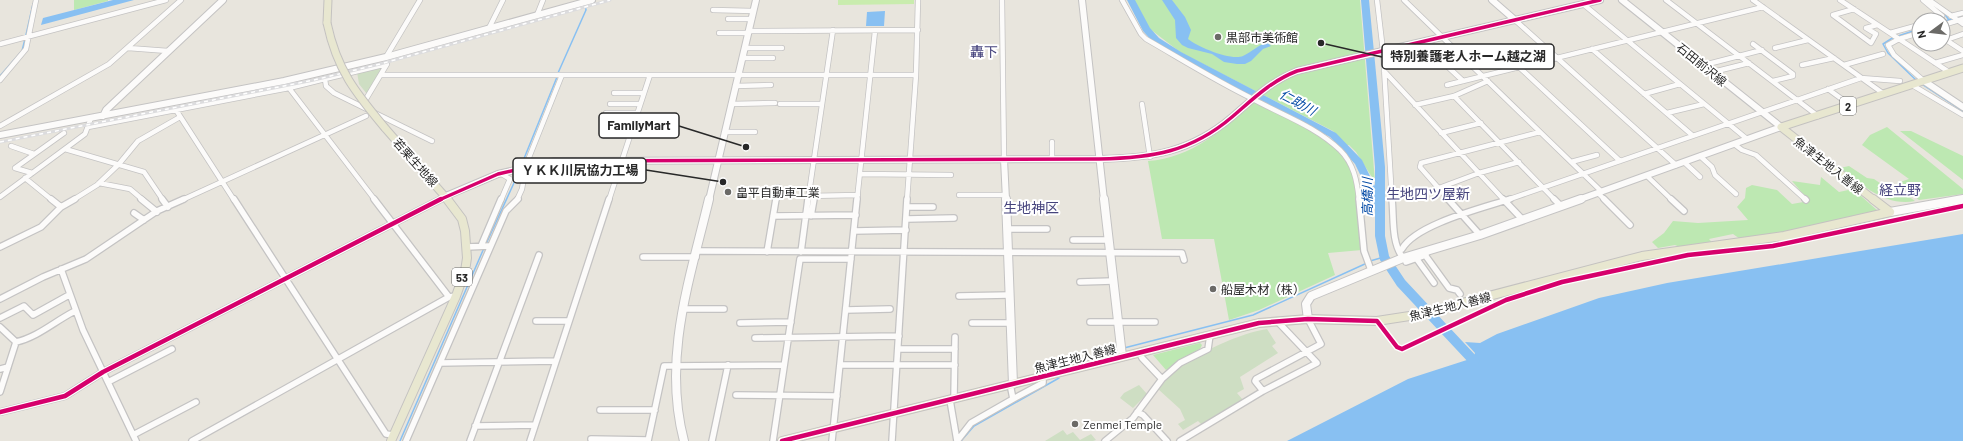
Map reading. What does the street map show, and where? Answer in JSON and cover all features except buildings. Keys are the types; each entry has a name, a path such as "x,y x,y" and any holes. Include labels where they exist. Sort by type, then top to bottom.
{"main road":[{"name":"若栗生地線","path":"328,0 328,23 331,45 338,64 348,82 385,128 446,196 462,219 467,247 465,271 392,438"},
{"name":"魚津生地入善線","path":"1781,127 1963,68"},
{"name":"魚津生地入善線","path":"1781,127 1890,212"},
{"name":"魚津生地入善線","path":"782,441 1122,356 1277,321 1377,321 1416,315 1444,309 1584,270 1642,256 1784,236 1890,212"}],"street":[{"path":"0,80 26,49 36,0"},
{"path":"0,44 149,2 166,0"},
{"path":"0,126 109,64 181,0"},
{"path":"103,116 106,110 223,0"},
{"path":"386,57 420,0"},
{"path":"489,28 503,0"},
{"path":"536,15 544,0"},
{"path":"684,441 678,423 674,366 678,332 756,0"},
{"path":"892,441 907,219 909,159 916,75 918,0"},
{"path":"1002,0 1004,159 1013,399"},
{"path":"1082,0 1122,356"},
{"path":"1122,0 1141,34 1146,39 1320,134 1340,150 1351,164 1356,176 1363,226 1364,251 1374,269"},
{"path":"1377,0 1383,51 1395,239 1398,251 1405,260"},
{"path":"1404,0 1572,162 1630,225"},
{"path":"1492,0 1676,165"},
{"path":"0,412 65,396 103,372 446,196 499,172 526,165 554,160 1099,159 1150,157 1179,150 1192,144 1214,131 1252,98 1283,76 1297,71 1600,0"},
{"name":"石田前沢線","path":"1622,0 1781,127"},
{"path":"1666,0 1818,116"},
{"path":"1753,0 1884,94"},
{"path":"1840,0 1949,72"},
{"path":"1923,0 1939,12"},
{"path":"1929,0 1946,12"},
{"path":"0,135 284,81 386,57 588,1"},
{"path":"1583,4 1747,139"},
{"path":"1446,85 1763,7"},
{"path":"1854,9 1833,15 1871,43 1876,34 1866,28 1877,25"},
{"path":"713,10 753,11"},
{"path":"1951,16 1963,13"},
{"path":"1951,16 1961,20 1963,24"},
{"path":"728,19 752,19"},
{"path":"1951,23 1961,20"},
{"path":"1890,33 1911,27"},
{"path":"719,33 833,30 918,30"},
{"path":"808,216 808,196 833,30"},
{"path":"832,441 875,31"},
{"path":"1963,34 1946,40 1963,50"},
{"path":"1911,35 1899,39 1888,45 1890,50 1918,83 1963,115"},
{"path":"1775,48 1808,40"},
{"path":"1753,44 1793,74 1793,76 1773,82"},
{"path":"128,48 168,51"},
{"path":"745,48 782,48"},
{"path":"1592,49 1692,135"},
{"path":"1704,65 1762,50"},
{"path":"1844,65 1883,54"},
{"path":"1935,64 1963,55"},
{"path":"742,58 773,58"},
{"path":"1802,65 1834,58"},
{"path":"1713,72 1749,63"},
{"path":"88,127 289,88 387,64 362,106"},
{"path":"1447,66 1463,81"},
{"path":"1520,67 1620,161"},
{"path":"1384,71 1522,219"},
{"path":"381,75 916,75"},
{"path":"406,441 506,211 516,202 522,189 526,165 562,75"},
{"path":"530,441 650,75"},
{"path":"1402,250 1404,244 1420,231 1504,200 1583,174 1692,135 1861,78 1900,81"},
{"path":"326,79 328,90 432,141"},
{"path":"1415,105 1454,96 1460,92 1488,81"},
{"path":"1918,83 1963,107"},
{"path":"1644,94 1680,84"},
{"path":"735,86 771,85"},
{"path":"192,441 453,296 393,224 327,135 289,88"},
{"path":"1828,89 1850,105"},
{"path":"614,93 644,93"},
{"path":"1454,96 1562,206"},
{"path":"610,104 640,104"},
{"path":"731,104 822,104"},
{"path":"1142,104 1150,157"},
{"path":"1667,113 1704,104"},
{"path":"176,110 386,434 392,438"},
{"path":"606,113 637,113"},
{"path":"0,299 61,269 86,259 157,212 366,116"},
{"path":"0,247 41,227 62,207 99,183 119,164 138,141 180,117"},
{"path":"0,196 84,134 91,118"},
{"path":"1441,133 1481,123"},
{"path":"1263,391 1255,381 1256,379 1321,344 1308,320 1306,311 1306,302 1311,296 1374,269 1405,260 1600,193 1781,127"},
{"path":"725,132 755,132"},
{"path":"1480,234 1420,167 1421,163 1540,132"},
{"path":"32,173 15,168 64,133"},
{"path":"602,136 630,136"},
{"path":"1052,142 1052,159"},
{"path":"1734,144 1742,150 1756,155 1806,200"},
{"path":"11,146 34,154"},
{"path":"65,149 144,172 168,207"},
{"path":"1572,162 1597,155"},
{"path":"1700,156 1712,167 1715,175 1736,194"},
{"path":"1439,188 1479,173 1519,162"},
{"path":"1684,162 1700,177"},
{"path":"481,246 510,180 499,172"},
{"path":"860,174 951,174"},
{"path":"570,175 617,175"},
{"path":"1646,176 1684,211"},
{"path":"25,178 62,207"},
{"path":"99,183 130,189 157,212"},
{"path":"767,252 778,187"},
{"path":"808,196 858,195"},
{"path":"959,195 1006,195"},
{"path":"801,252 808,216 814,196"},
{"path":"1890,212 1963,198"},
{"path":"907,207 933,207"},
{"path":"134,213 144,220"},
{"path":"773,216 856,215"},
{"path":"907,219 954,218"},
{"path":"1007,229 1047,229"},
{"path":"854,231 906,230"},
{"path":"1074,240 1109,240"},
{"path":"1405,260 1454,246 1464,240"},
{"path":"467,247 490,246"},
{"path":"642,257 767,252 801,252 851,256"},
{"path":"773,441 781,396 784,365 800,259 905,252 1182,253 1184,260"},
{"path":"470,441 539,255"},
{"path":"1425,255 1449,288 1457,290 1460,294"},
{"path":"1416,258 1434,283"},
{"path":"61,269 75,311 134,438 196,402"},
{"path":"1080,282 1113,281"},
{"path":"0,318 24,306 33,315 69,295"},
{"path":"959,296 1009,295"},
{"path":"683,309 724,309"},
{"path":"846,310 890,309"},
{"path":"16,342 30,339 54,322 75,311"},
{"path":"536,321 569,321"},
{"path":"1180,441 1263,391 1317,363 1277,321"},
{"path":"740,323 791,322"},
{"path":"1090,322 1154,322"},
{"path":"972,323 1010,323"},
{"path":"0,327 16,342"},
{"path":"1105,441 1138,412 1162,379 1180,362 1208,349 1210,335"},
{"path":"754,338 899,336"},
{"path":"955,337 955,364 952,399 957,441"},
{"path":"0,392 16,342"},
{"path":"108,382 172,349"},
{"path":"898,349 955,349"},
{"path":"1139,352 1142,358 1162,379"},
{"path":"440,363 556,361"},
{"path":"840,365 897,366 955,364"},
{"path":"712,441 728,365"},
{"path":"591,439 648,440 664,366 784,365"},
{"path":"0,369 8,367"},
{"path":"957,441 971,423 1043,383 1043,376"},
{"path":"736,395 837,396"},
{"path":"600,410 655,410"},
{"path":"1138,412 1167,441"},
{"path":"476,426 535,425"}],"green space":[{"path":"74,0 108,0 108,1 74,10"},
{"path":"838,0 914,0 914,4 838,5"},
{"path":"1134,0 1360,0 1375,182 1356,152 1349,145 1345,146 1333,131 1180,52 1150,29"},
{"path":"380,66 383,68 367,94 359,84 357,72"},
{"path":"1255,102 1311,131 1335,148 1349,165 1355,181 1362,250 1328,253 1335,275 1259,310 1229,320 1214,239 1162,239 1148,161 1164,159 1193,148 1219,132"},
{"path":"1887,127 1963,189 1963,194 1919,200 1897,183 1909,179 1862,145 1870,135"},
{"path":"1900,131 1911,131 1963,156 1963,180"},
{"path":"1849,166 1867,178 1874,179 1896,194 1905,194 1915,201 1904,202 1884,198 1840,168"},
{"path":"1821,177 1839,192 1853,189 1886,218 1792,239 1750,246 1733,234 1709,239 1717,248 1692,252 1675,245 1658,248 1652,242 1664,233 1673,221 1698,223 1748,220 1737,207 1745,198 1746,188 1752,185 1777,190 1792,204 1809,201 1792,181 1820,185"},
{"path":"1267,329 1276,343 1272,346 1278,353 1240,377 1244,389 1237,393 1243,400 1202,425 1198,421 1183,430 1178,424 1185,420 1180,409 1158,389 1175,371 1195,357 1232,339"},
{"path":"1200,343 1202,345 1200,349 1166,370 1153,355"},
{"path":"1139,385 1147,394 1133,408 1120,398 1124,393"},
{"path":"1063,430 1067,435 1073,432 1080,440 1091,434 1096,440 1045,441"}],"water":[{"path":"113,0 134,0 41,25 43,18"},
{"path":"1162,0 1172,0 1185,17 1191,30 1188,39 1199,46 1223,55 1238,57 1243,56 1267,42 1271,46 1263,49 1251,61 1245,64 1224,62 1212,54 1188,48 1182,45 1176,38 1175,20"},
{"path":"885,11 884,26 866,26 867,12"},
{"path":"1963,234 1963,441 1287,441 1408,379 1473,358 1475,353 1465,342 1480,343 1497,334 1599,298 1667,283"}],"waterway":[{"name":"仁助川","path":"1131,0 1146,29 1156,40 1178,54 1333,135 1359,162 1378,202"},
{"name":"高橋川","path":"1365,0 1380,167 1380,236 1384,257 1401,283 1474,361"},
{"path":"26,35 33,4"},
{"path":"558,73 586,10 585,5"},
{"path":"1957,17 1963,15"},
{"path":"1898,36 1911,32"},
{"path":"1894,37 1883,44 1888,53 1917,81"},
{"path":"0,76 22,51 25,39"},
{"path":"521,166 557,77"},
{"path":"1922,84 1963,111"},
{"path":"486,244 519,172"},
{"path":"400,441 484,248"},
{"path":"1370,261 1384,257"},
{"path":"1124,348 1253,315 1367,263"},
{"path":"1062,364 1119,350"},
{"path":"961,441 974,426 1059,378"}],"railway":[{"path":"0,142 314,80 380,64 610,0"}],"cycle path":[{"path":"0,412 65,396 103,372 446,196 486,179 525,166 554,161 1119,159 1154,156 1186,147 1201,140 1216,130 1270,85 1297,71 1600,0"},
{"path":"782,441 1259,323 1308,319 1377,321 1397,347 1402,349 1506,300 1562,282 1688,255 1773,246 1963,206"}],"place":[{"name":"黒部市美術館","path":"1218,37"},
{"name":"特別養護老人ホーム越之湖","path":"1321,43"},
{"name":"FamilyMart","path":"746,147"},
{"name":"ＹＫＫ川尻協力工場","path":"723,182"},
{"name":"畠平自動車工業","path":"728,192"},
{"name":"船屋木材（株）","path":"1213,289"},
{"name":"Zenmei Temple","path":"1075,424"}],"district":[{"name":"轟下","path":"984,51"},
{"name":"経立野","path":"1900,189"},
{"name":"生地四ツ屋新","path":"1428,193"},
{"name":"生地神区","path":"1031,207"}]}
